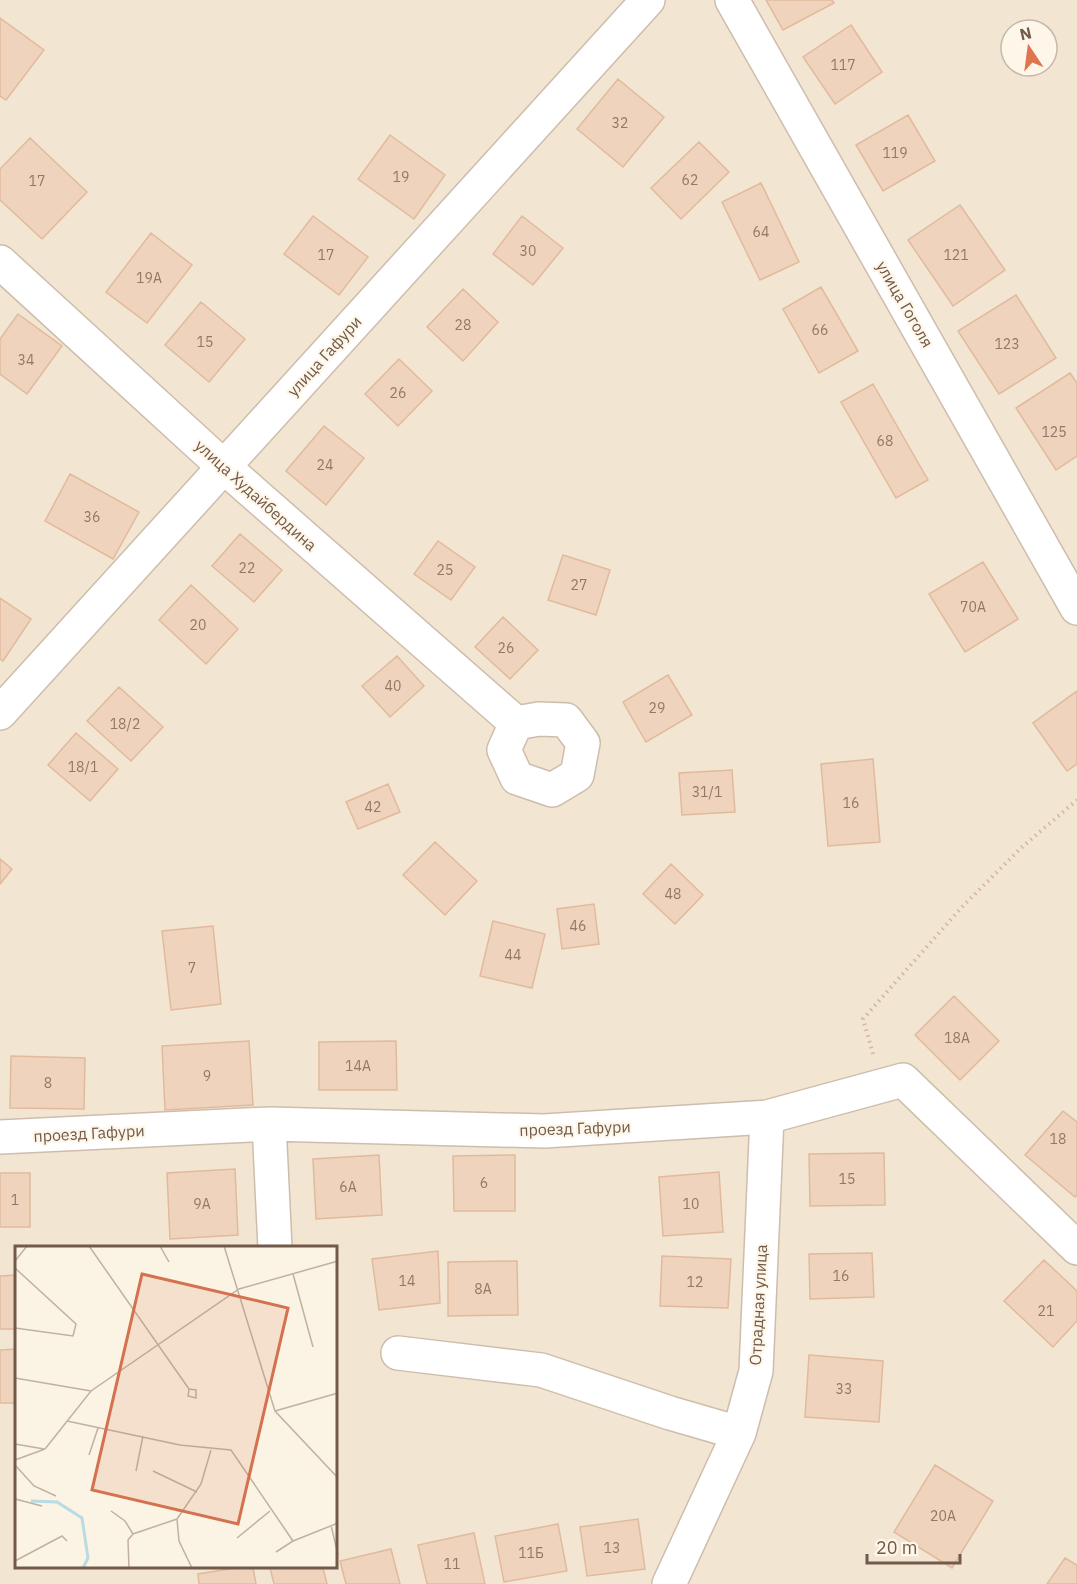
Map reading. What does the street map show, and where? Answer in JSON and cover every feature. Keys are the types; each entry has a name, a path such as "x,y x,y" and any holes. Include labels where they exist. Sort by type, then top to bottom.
{"street":[{"name":"улица Гафури","path":"0,713 648,0"},
{"name":"улица Гоголя","path":"732,0 1077,608"},
{"name":"улица Худайбердина","path":"0,262 224,467 516,723"},
{"name":"проезд Гафури","path":"0,1137 269,1124 544,1131 766,1118 903,1080 1077,1248"},
{"name":"Отрадная улица","path":"669,1584 739,1433 756,1371 766,1118"},
{"path":"269,1124 274,1246"},
{"path":"398,1353 541,1370 670,1413 739,1433"}],"path":[{"path":"882,1085 863,1019 961,908 1021,848 1077,800"}],"shaded area":[{"path":"0,0 1077,0 1077,1584 0,1584"}],"building":[{"path":"766,0 832,0 834,3 783,30"},
{"path":"0,18 44,50 6,100 0,96"},
{"path":"851,25 882,72 835,104 803,57"},
{"path":"618,79 664,117 623,167 577,129"},
{"path":"908,115 935,161 883,191 856,145"},
{"path":"390,135 445,175 414,219 358,179"},
{"path":"30,138 87,192 42,239 0,200 0,169"},
{"path":"699,142 729,172 681,219 651,188"},
{"path":"761,183 799,262 760,280 722,202"},
{"path":"960,205 1005,270 953,306 908,240"},
{"path":"313,216 368,257 339,295 284,254"},
{"path":"522,216 563,248 533,285 493,254"},
{"path":"151,233 192,265 147,323 106,292"},
{"path":"821,287 858,351 819,373 783,309"},
{"path":"463,289 498,322 463,361 427,327"},
{"path":"1016,295 1056,358 999,394 958,331"},
{"path":"201,302 245,339 209,382 165,345"},
{"path":"18,314 62,346 27,394 0,374 0,339"},
{"path":"399,359 432,391 398,426 365,394"},
{"path":"1070,373 1077,383 1077,456 1056,470 1016,408"},
{"path":"873,384 928,480 896,498 841,402"},
{"path":"324,426 364,458 326,505 286,471"},
{"path":"70,474 139,512 113,559 45,521"},
{"path":"240,534 282,570 254,602 212,566"},
{"path":"438,541 475,567 451,600 414,574"},
{"path":"563,555 610,570 596,615 548,600"},
{"path":"983,562 1018,619 965,652 929,594"},
{"path":"191,585 238,629 206,664 159,620"},
{"path":"0,598 31,619 3,661 0,659"},
{"path":"503,617 538,650 510,679 475,647"},
{"path":"397,656 424,686 390,717 362,686"},
{"path":"668,675 692,715 646,742 623,702"},
{"path":"119,687 163,727 131,761 87,721"},
{"path":"1077,691 1077,764 1067,771 1033,723"},
{"path":"76,733 118,769 90,801 48,765"},
{"path":"873,759 880,842 828,846 821,764"},
{"path":"732,770 735,812 682,815 679,773"},
{"path":"388,784 400,812 358,829 346,802"},
{"path":"435,842 477,881 445,915 403,875"},
{"path":"0,859 12,869 0,884"},
{"path":"671,864 703,895 675,924 643,894"},
{"path":"594,904 599,944 562,949 557,909"},
{"path":"493,921 545,934 532,988 480,976"},
{"path":"213,926 221,1004 171,1010 162,931"},
{"path":"954,996 999,1041 960,1080 915,1035"},
{"path":"249,1041 253,1105 165,1110 162,1046"},
{"path":"396,1041 397,1090 319,1090 319,1042"},
{"path":"11,1056 85,1058 84,1109 10,1108"},
{"path":"1063,1111 1077,1122 1077,1195 1075,1197 1025,1155"},
{"path":"884,1153 885,1205 810,1206 809,1154"},
{"path":"379,1155 382,1215 316,1219 313,1159"},
{"path":"515,1155 515,1211 454,1211 453,1156"},
{"path":"235,1169 238,1235 170,1239 167,1173"},
{"path":"719,1172 723,1232 663,1236 659,1177"},
{"path":"0,1173 30,1173 30,1227 0,1227"},
{"path":"438,1251 440,1303 379,1310 372,1259"},
{"path":"872,1253 874,1297 810,1299 809,1254"},
{"path":"662,1256 731,1259 728,1308 660,1306"},
{"path":"1044,1260 1077,1291 1077,1321 1053,1347 1004,1301"},
{"path":"517,1261 518,1315 448,1316 448,1262"},
{"path":"15,1275 15,1329 0,1329 0,1276"},
{"path":"15,1349 15,1403 0,1403 0,1350"},
{"path":"809,1355 883,1361 879,1422 805,1417"},
{"path":"935,1465 993,1501 952,1568 894,1532"},
{"path":"638,1519 645,1569 587,1576 580,1527"},
{"path":"558,1524 567,1571 504,1582 495,1536"},
{"path":"474,1533 485,1584 427,1584 418,1545"},
{"path":"391,1549 400,1584 346,1584 340,1561"},
{"path":"1065,1558 1077,1565 1077,1584 1047,1584"},
{"path":"229,1569 253,1569 256,1584 199,1584 198,1574"},
{"path":"270,1569 323,1569 327,1584 274,1584"}]}
